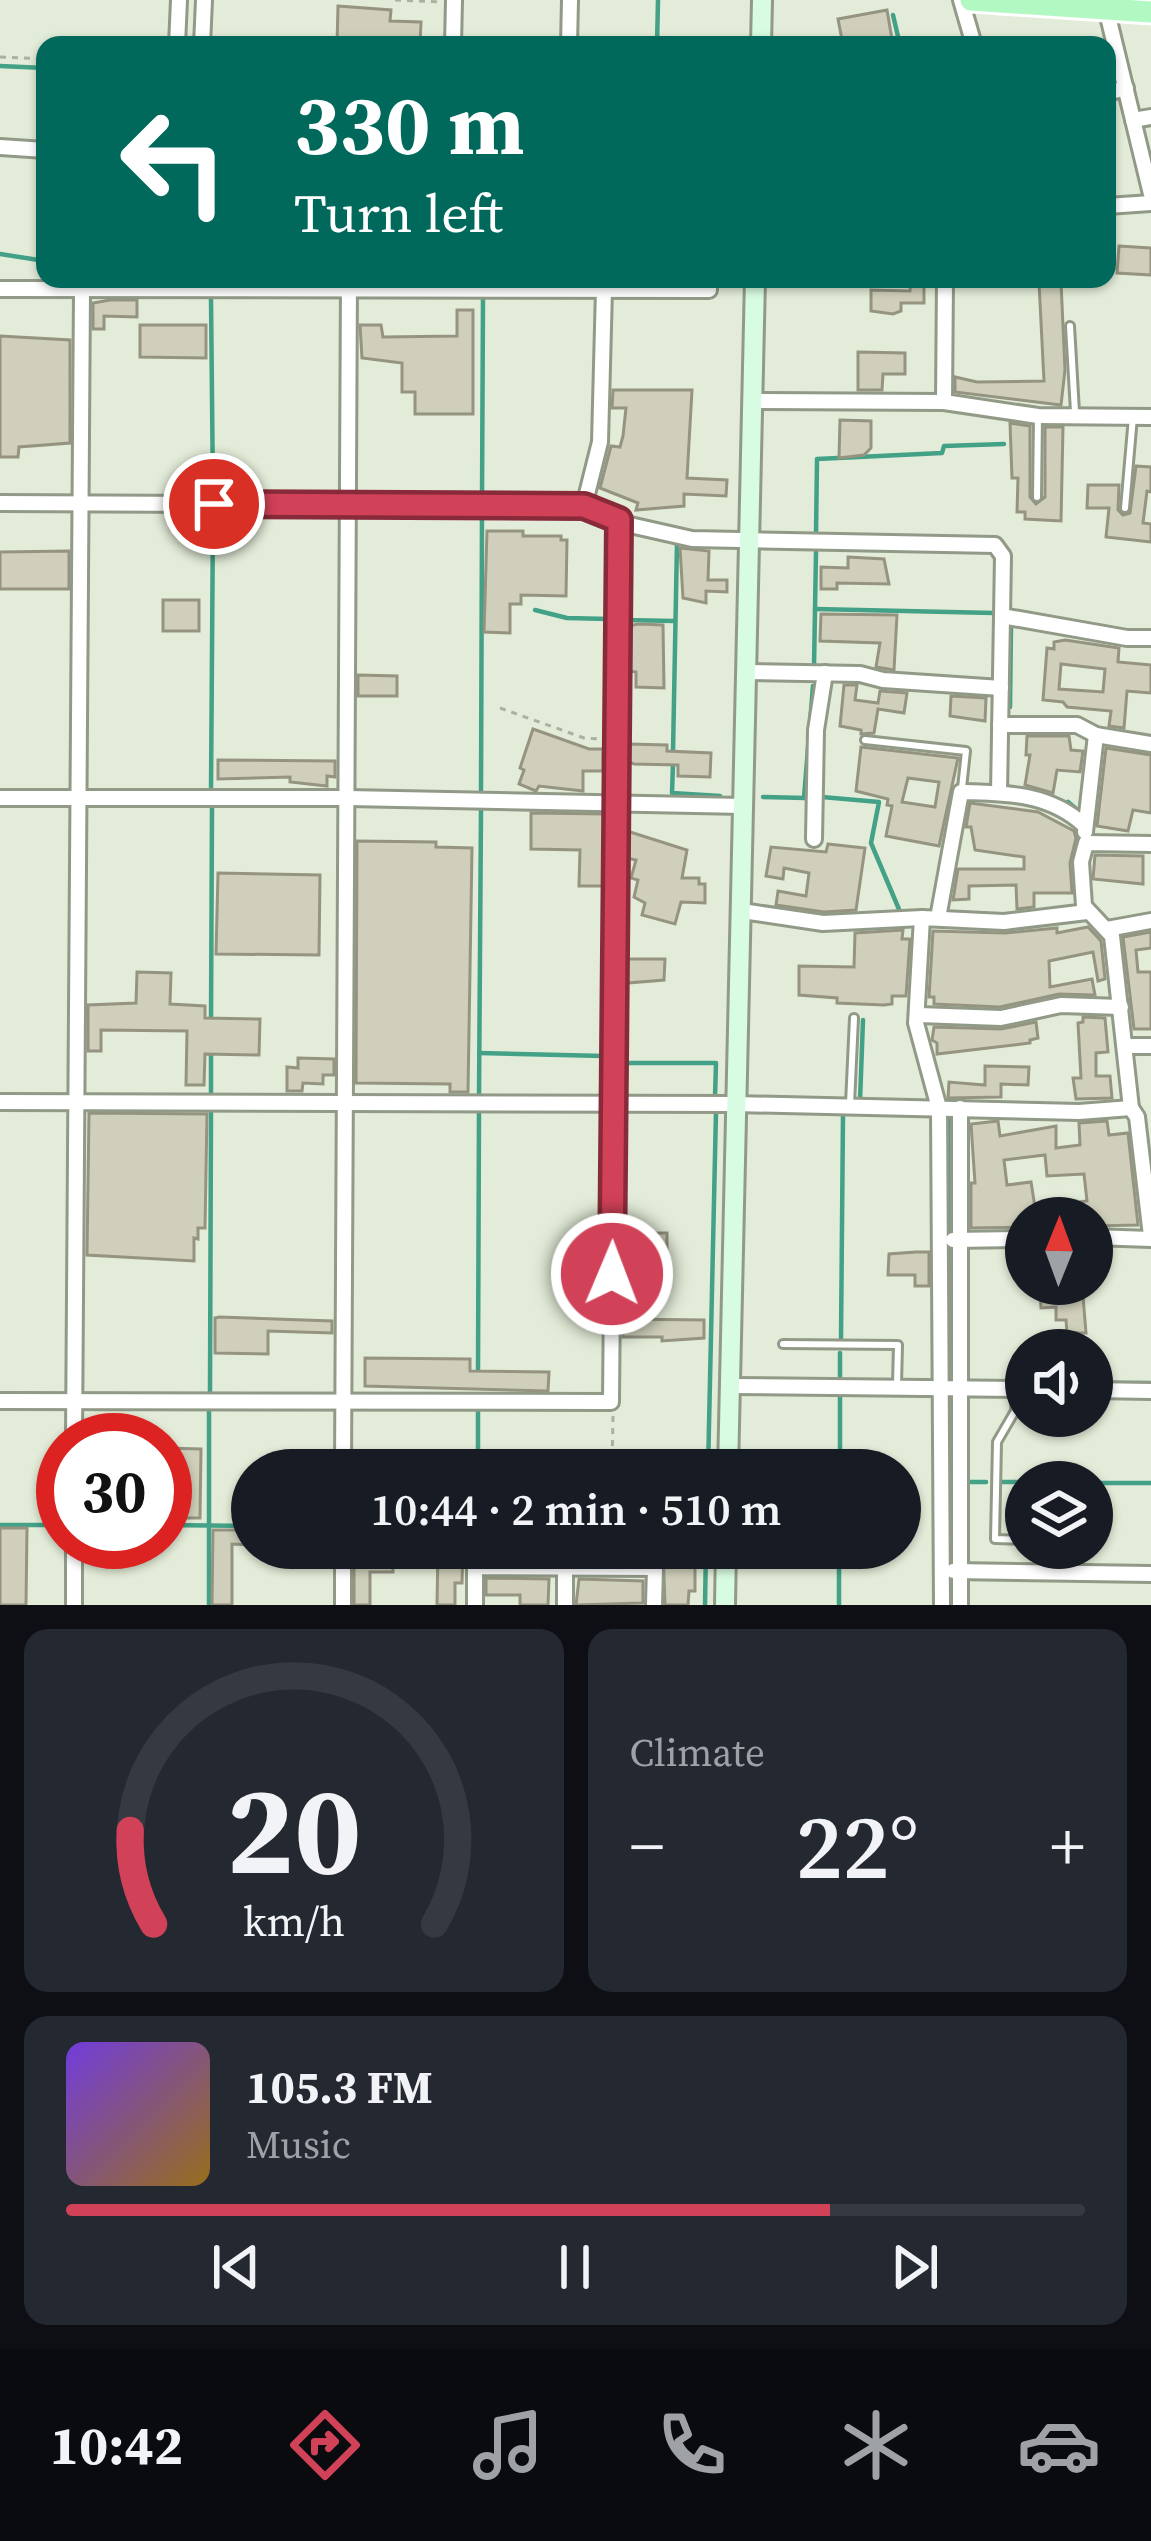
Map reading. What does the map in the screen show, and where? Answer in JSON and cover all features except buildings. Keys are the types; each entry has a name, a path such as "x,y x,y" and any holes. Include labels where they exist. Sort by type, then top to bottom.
{"main road":[{"path":"971,0 1151,12"}],"street":[{"path":"177,36 179,0"},
{"path":"202,36 204,0"},
{"path":"569,36 570,0"},
{"path":"761,36 762,0"},
{"path":"961,0 971,36"},
{"path":"453,36 454,2"},
{"path":"1106,8 1113,36"},
{"path":"1116,48 1151,194"},
{"path":"1116,90 1126,88"},
{"path":"1133,120 1151,117"},
{"path":"0,147 36,149"},
{"path":"1116,205 1151,203"},
{"path":"0,289 171,288"},
{"path":"343,1449 349,288"},
{"path":"553,288 709,288"},
{"path":"728,1449 755,288"},
{"path":"944,402 945,288"},
{"path":"584,506 600,442 604,289"},
{"path":"74,1413 82,290"},
{"path":"752,401 944,402 1038,416 1151,417"},
{"path":"0,503 584,506 676,537 995,545 1003,556 999,793"},
{"path":"0,1401 611,1402 619,520"},
{"path":"1002,616 1126,638 1151,638"},
{"path":"746,671 1001,688"},
{"path":"814,839 816,730 825,674"},
{"path":"1000,724 1077,725 1096,735 1151,744"},
{"path":"1096,735 1081,862 1087,912 1112,936 1151,1237 1113,1237"},
{"path":"942,1605 938,1108 916,1023 930,918 962,792 999,793 1064,806 1084,825"},
{"path":"0,798 348,798 744,806"},
{"path":"1086,843 1151,844"},
{"path":"742,910 823,923 930,918 1004,922 1087,912"},
{"path":"1107,929 1151,921"},
{"path":"919,1015 1001,1018 1061,1005 1121,1007"},
{"path":"1125,1046 1151,1046"},
{"path":"0,1102 736,1103 1079,1112 1131,1108"},
{"path":"960,1108 960,1605"},
{"path":"939,1239 1005,1240"},
{"path":"730,1386 1005,1389"},
{"path":"1113,1390 1151,1391"},
{"path":"74,1569 74,1605"},
{"path":"343,1569 343,1605"},
{"path":"475,1569 475,1605"},
{"path":"565,1569 565,1605"},
{"path":"654,1605 655,1569"},
{"path":"725,1605 726,1569"},
{"path":"941,1571 1151,1574"}],"lane":[{"path":"1070,326 1075,416"},
{"path":"1036,497 1038,416"},
{"path":"1125,508 1133,417"},
{"path":"865,740 966,752 962,792"},
{"path":"850,1106 854,1018"},
{"path":"783,1344 898,1345 897,1387"},
{"path":"1005,1429 997,1442 994,1539 1005,1539"}],"path":[{"path":"395,0 454,2"},
{"path":"0,57 36,59"},
{"path":"500,709 584,739 615,739"},
{"path":"611,1402 612,1449"}],"waterway":[{"path":"562,36 563,0"},
{"path":"657,36 658,0"},
{"path":"893,15 898,36"},
{"path":"0,66 36,68"},
{"path":"0,254 36,260"},
{"path":"211,298 213,496"},
{"path":"482,498 483,298"},
{"path":"816,535 817,459 942,453 944,446 1004,444"},
{"path":"211,791 213,512"},
{"path":"481,790 482,513"},
{"path":"673,752 677,542"},
{"path":"814,667 816,552"},
{"path":"815,609 994,613"},
{"path":"535,610 567,618 609,619"},
{"path":"623,620 675,621"},
{"path":"1010,707 1011,626"},
{"path":"804,798 813,686"},
{"path":"673,764 672,793 720,796"},
{"path":"1033,792 1047,795"},
{"path":"763,797 806,798"},
{"path":"822,797 879,802 871,843 901,914"},
{"path":"1068,802 1080,812"},
{"path":"211,1022 212,806"},
{"path":"479,1096 481,810"},
{"path":"860,1101 863,1020"},
{"path":"211,1052 211,1093"},
{"path":"479,1053 604,1056"},
{"path":"621,1063 716,1063 715,1097"},
{"path":"478,1374 479,1109"},
{"path":"210,1391 211,1111"},
{"path":"708,1449 716,1111"},
{"path":"841,1338 843,1114"},
{"path":"948,1234 949,1114"},
{"path":"948,1244 951,1382"},
{"path":"840,1353 840,1380"},
{"path":"1113,1383 1151,1383"},
{"path":"951,1394 951,1563"},
{"path":"840,1395 840,1449"},
{"path":"209,1410 209,1605"},
{"path":"478,1411 478,1449"},
{"path":"968,1482 986,1482"},
{"path":"1113,1483 1151,1483"},
{"path":"0,1525 36,1525"},
{"path":"192,1525 231,1526"},
{"path":"705,1605 706,1569"},
{"path":"839,1569 839,1605"},
{"path":"951,1580 952,1605"}],"route":[{"path":"214,504 584,506 619,520 612,1274"}]}
